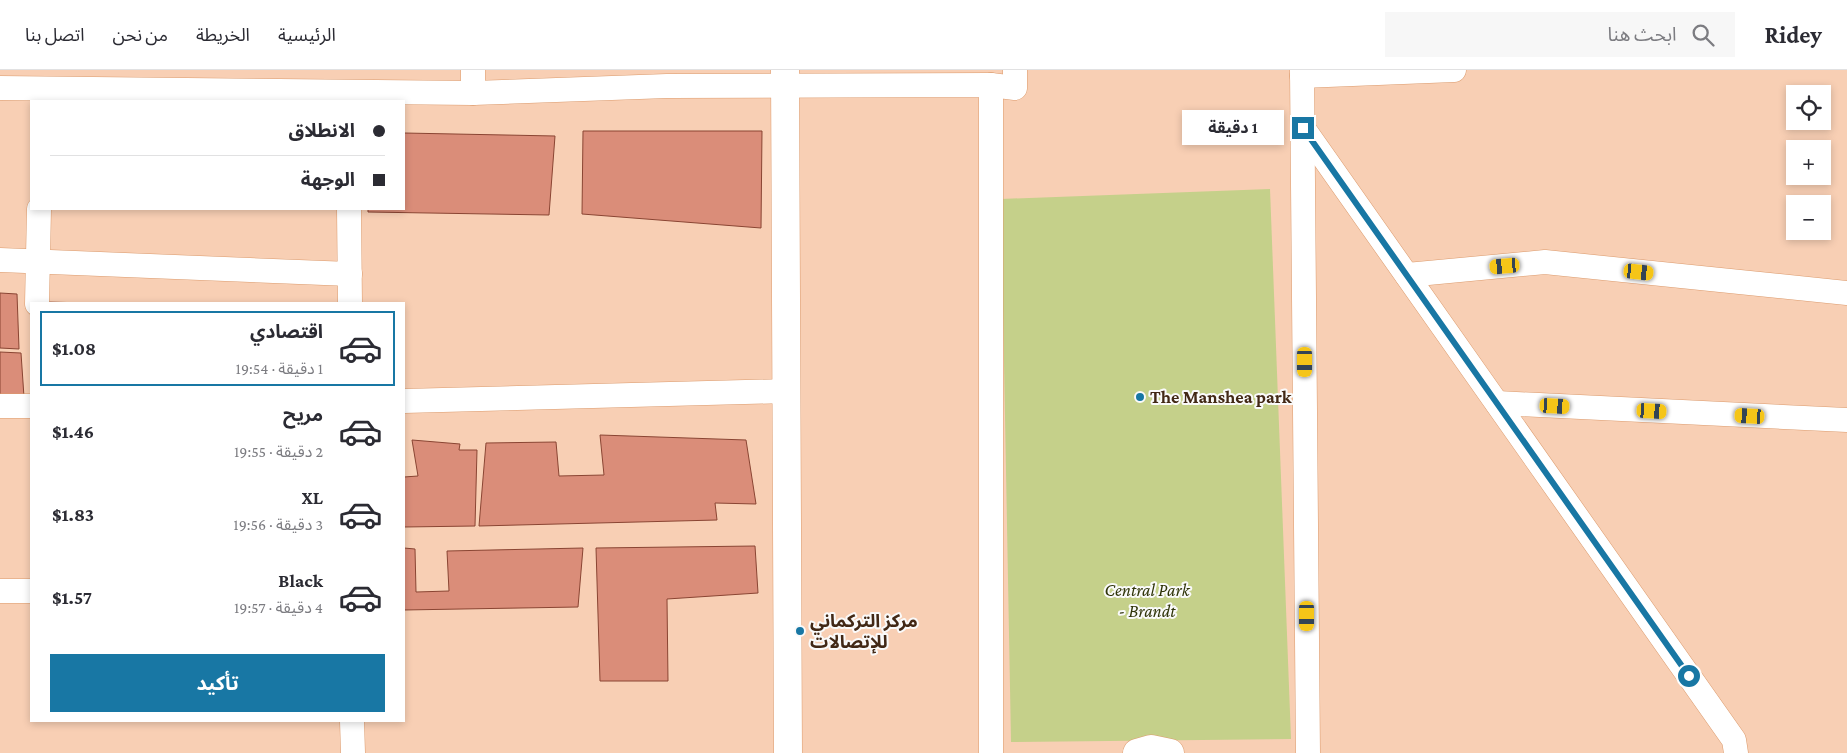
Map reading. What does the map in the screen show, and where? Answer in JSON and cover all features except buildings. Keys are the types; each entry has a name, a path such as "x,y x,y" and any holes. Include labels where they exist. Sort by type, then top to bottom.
{"street":[{"path":"0,88 44,95 96,79 203,80 349,96 474,81 785,77 1015,88 1015,70"},
{"path":"1308,753 1302,73 1454,70"},
{"path":"785,77 788,753"},
{"path":"991,86 991,753"},
{"path":"1303,128 1734,740 1736,753"},
{"path":"37,302 39,210"},
{"path":"349,210 350,302"},
{"path":"0,260 350,274"},
{"path":"1407,275 1544,262 1847,293"},
{"path":"405,402 787,391"},
{"path":"1496,403 1847,420"},
{"path":"0,406 30,406"},
{"path":"0,591 30,591"},
{"path":"352,722 353,753"},
{"path":"1137,753 1151,749 1170,753"}],"green space":[{"name":"Central Park - Brandt","path":"1270,189 1291,739 1011,742 1001,199"}],"place":[{"name":"The Manshea park","path":"1140,397"},
{"name":"مركز التركماني للإتصالات","path":"800,631"}],"route":[{"path":"1303,128 1689,676"}]}
